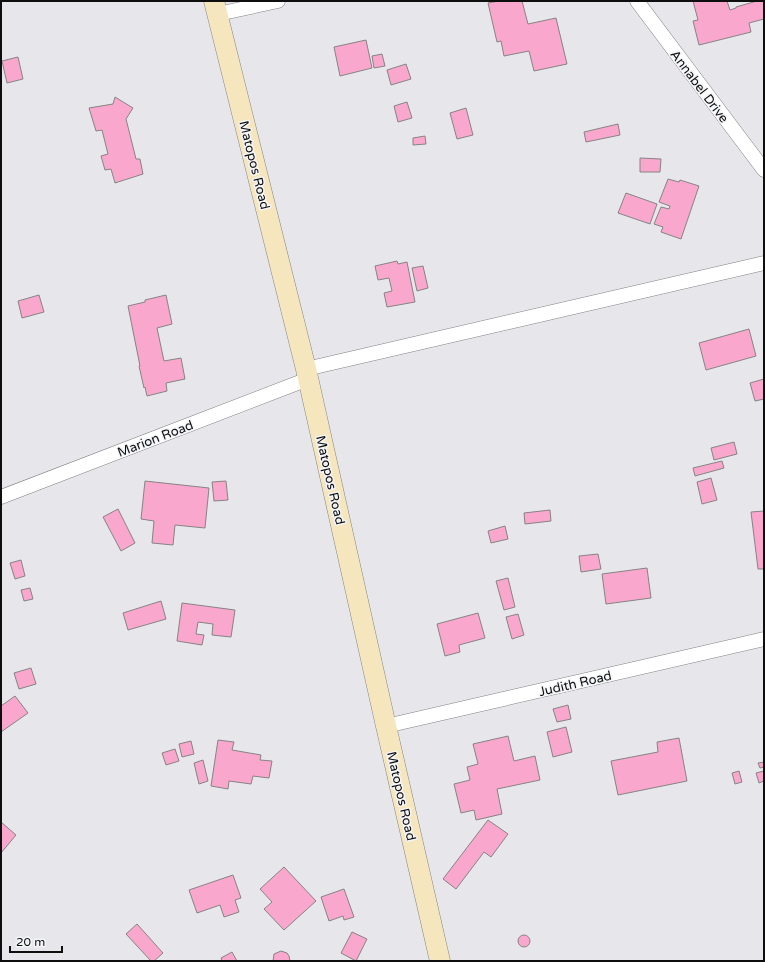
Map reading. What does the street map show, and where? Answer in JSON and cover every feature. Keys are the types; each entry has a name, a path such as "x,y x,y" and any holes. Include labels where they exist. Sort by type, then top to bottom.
{"main road":[{"name":"Matopos Road","path":"216,8 307,374 440,961"}],"street":[{"path":"216,8 278,1"},
{"name":"Annabel Drive","path":"637,1 764,170"},
{"name":"Marion Road","path":"1,497 307,374 764,263"},
{"name":"Judith Road","path":"386,726 764,639"}],"building":[{"path":"499,1 522,1 528,24 556,18 567,64 534,71 529,51 504,56 501,41 497,42 488,3"},
{"path":"693,1 727,1 730,10 757,1 764,1 764,19 749,23 751,32 699,45 693,21 698,20"},
{"path":"366,40 372,68 340,76 334,47"},
{"path":"382,54 385,66 374,68 372,56"},
{"path":"18,57 23,79 7,83 2,61"},
{"path":"406,64 411,79 391,85 387,70"},
{"path":"115,97 133,108 126,119 136,159 140,159 143,174 115,183 111,169 105,170 101,156 108,154 102,130 96,131 89,108 113,104"},
{"path":"407,102 412,118 398,122 394,106"},
{"path":"466,108 473,135 457,139 450,113"},
{"path":"618,124 620,135 586,142 584,132"},
{"path":"425,136 426,144 413,145 413,138"},
{"path":"640,158 661,159 660,172 640,172"},
{"path":"668,179 679,182 680,180 699,186 681,239 661,232 663,227 654,224 661,207 669,209 670,206 659,202"},
{"path":"626,193 657,204 650,224 618,213"},
{"path":"397,261 398,264 407,262 415,302 387,307 384,293 392,291 389,278 378,280 375,266"},
{"path":"423,266 428,288 417,291 412,268"},
{"path":"39,295 44,312 22,318 18,301"},
{"path":"166,295 172,324 157,328 164,361 181,358 185,379 166,383 167,391 147,396 139,366 128,306"},
{"path":"749,329 756,356 706,370 699,343"},
{"path":"764,379 764,399 755,401 750,383"},
{"path":"734,442 737,454 714,460 711,448"},
{"path":"722,461 724,468 695,476 693,468"},
{"path":"711,478 717,500 702,504 697,482"},
{"path":"145,481 209,488 205,528 175,525 173,545 152,543 154,521 141,519"},
{"path":"226,481 228,500 214,501 212,482"},
{"path":"118,509 135,543 121,551 103,517"},
{"path":"550,510 551,521 525,524 524,513"},
{"path":"764,511 764,569 758,569 751,512"},
{"path":"505,526 508,539 491,543 488,531"},
{"path":"598,554 601,569 581,572 579,556"},
{"path":"21,560 25,576 15,579 10,563"},
{"path":"647,568 651,598 606,604 602,574"},
{"path":"508,578 515,607 504,610 496,581"},
{"path":"30,588 33,599 24,601 21,590"},
{"path":"161,601 166,619 128,630 123,613"},
{"path":"182,603 235,610 231,637 212,635 213,624 198,622 196,634 204,635 202,645 177,641"},
{"path":"478,613 485,638 459,645 460,652 445,656 437,624"},
{"path":"518,614 524,635 512,639 506,617"},
{"path":"31,668 36,684 19,689 14,673"},
{"path":"15,696 28,713 1,732 1,706"},
{"path":"568,705 571,719 557,722 553,709"},
{"path":"566,727 572,752 553,757 547,732"},
{"path":"508,736 514,761 535,756 540,780 497,789 502,814 476,820 474,810 461,813 454,784 470,780 467,767 478,764 473,744"},
{"path":"679,738 687,781 618,795 611,761 658,752 657,742"},
{"path":"218,740 234,742 232,750 261,755 260,760 272,761 269,778 253,776 251,784 229,781 228,789 211,786"},
{"path":"191,741 194,754 182,757 179,744"},
{"path":"175,749 179,761 166,765 162,753"},
{"path":"203,760 208,781 199,784 194,763"},
{"path":"764,762 764,767 760,768 758,763"},
{"path":"739,771 742,782 735,784 732,773"},
{"path":"764,771 764,781 759,783 756,773"},
{"path":"488,820 508,834 491,857 484,852 456,889 443,879"},
{"path":"1,822 16,835 1,853"},
{"path":"284,867 316,901 284,930 264,909 272,902 260,889"},
{"path":"233,875 241,898 235,900 239,912 224,917 220,905 197,913 189,890"},
{"path":"344,889 354,917 344,920 343,916 329,921 321,897"},
{"path":"137,924 163,953 154,961 151,961 126,934"},
{"path":"352,932 367,939 356,961 341,953"},
{"path":"526,935 529,936 529,946 522,947 519,946 518,939 519,936"},
{"path":"281,951 287,953 290,961 273,961 274,954"},
{"path":"232,952 237,961 222,961 221,958"}]}
